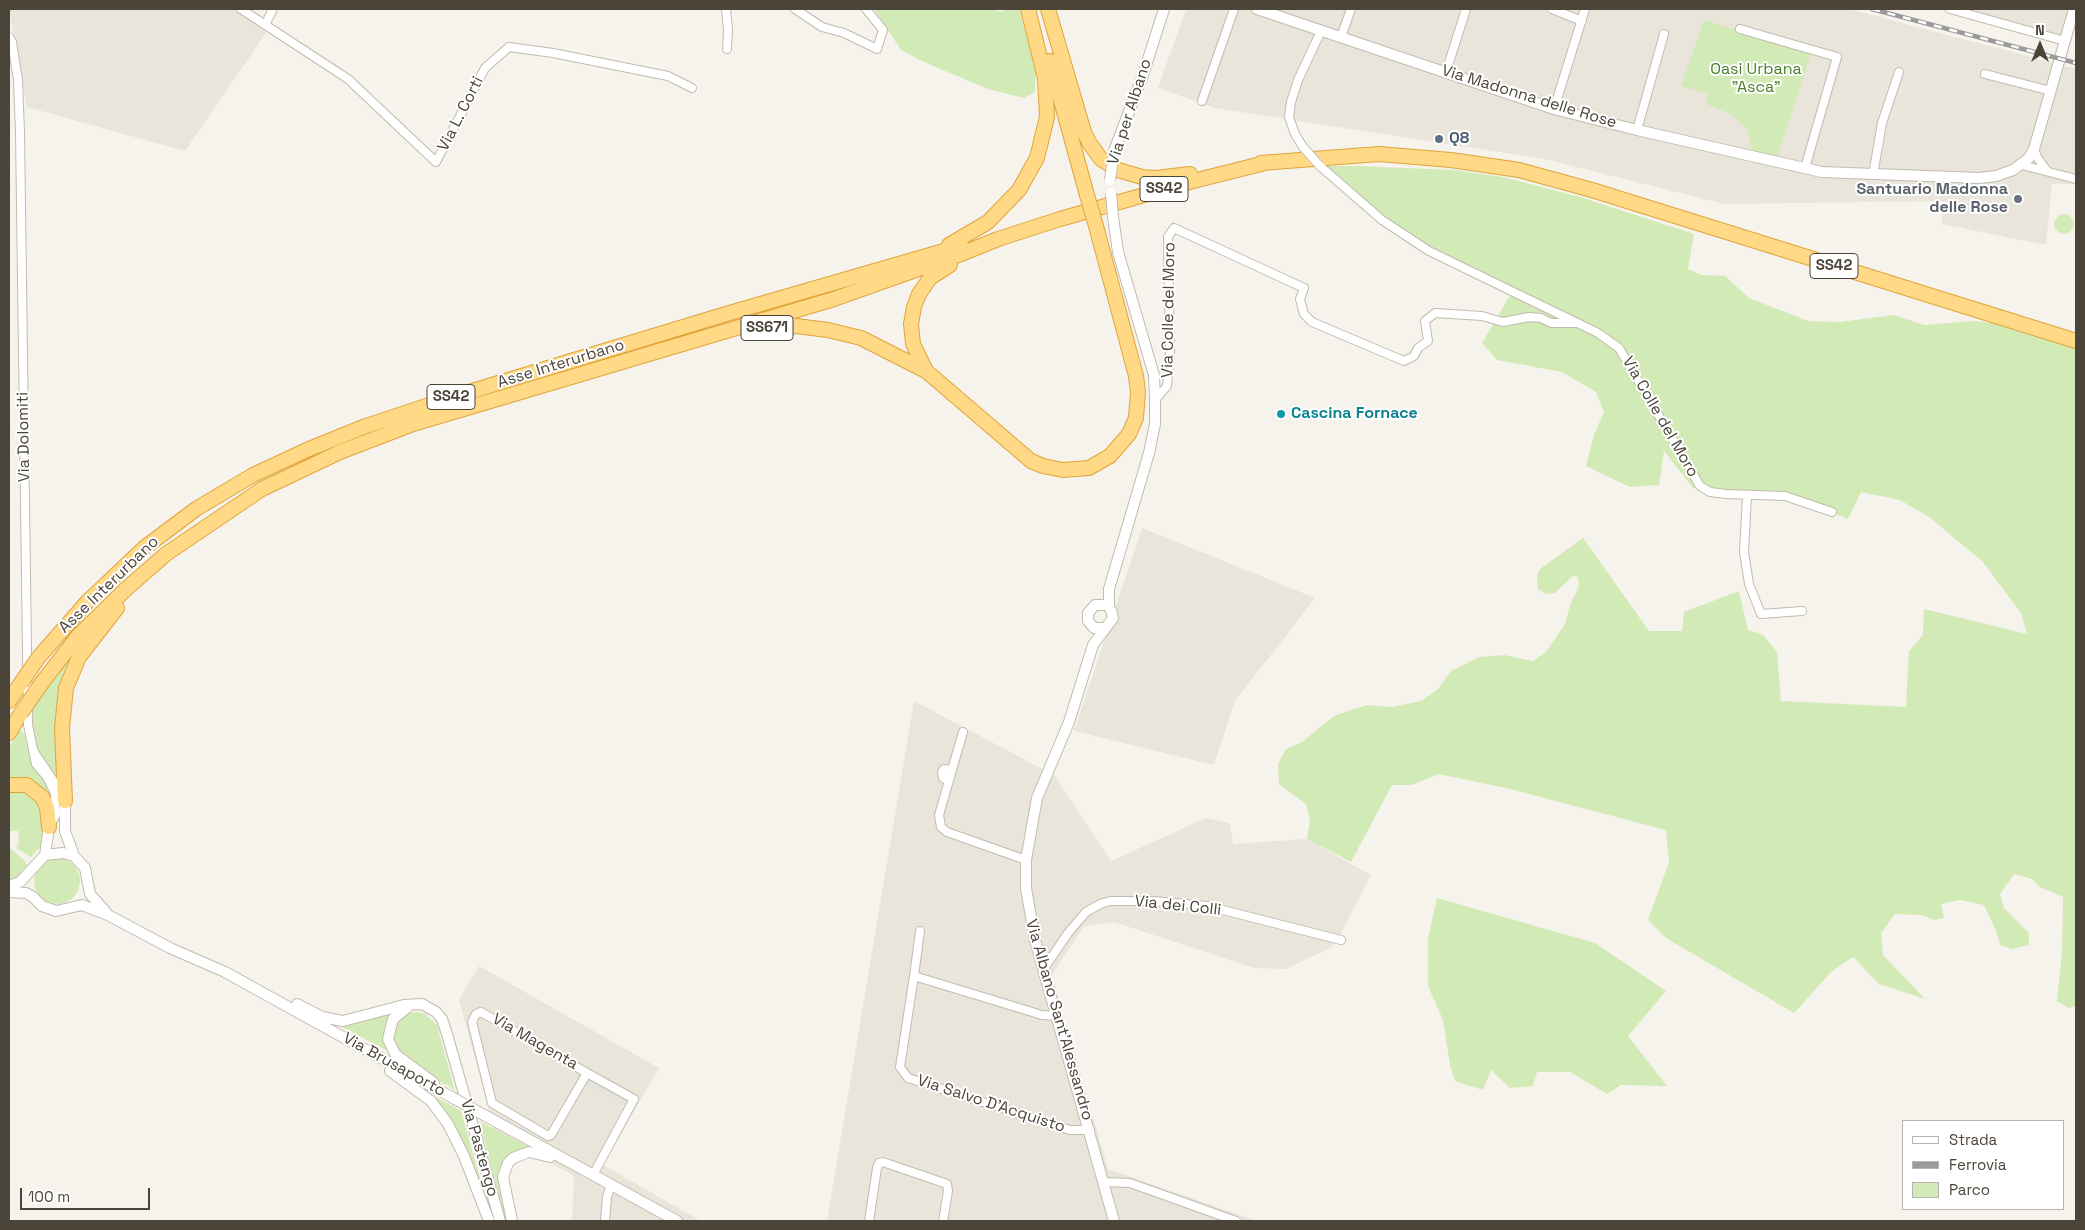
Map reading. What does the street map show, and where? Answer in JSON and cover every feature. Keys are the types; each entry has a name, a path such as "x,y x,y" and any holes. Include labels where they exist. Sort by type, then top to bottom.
{"highway":[{"path":"928,254 960,239 988,222 1019,190 1036,158 1047,117 1045,78 1028,9"},
{"name":"SS671","path":"604,367 631,365 759,328 796,326 828,330 861,338 926,371 1021,453 1043,466 1063,470 1081,470 1096,466 1110,456 1122,444 1131,429 1137,412 1138,392 1136,376 1037,9"},
{"path":"1048,9 1084,132 1090,144 1108,165 1132,175 1156,178 1269,162"},
{"name":"SS42","path":"604,367 833,299 998,239 1193,180 1269,162 1379,154 1451,160 1519,170 1592,190 2076,340"},
{"path":"926,371 913,344 911,324 916,300 930,278 963,259 1050,231 1060,219"},
{"name":"Asse Interurbano","path":"9,701 16,681 37,655 87,602 144,548 196,509 253,475 317,446 450,398 928,254 998,239"},
{"name":"Asse Interurbano","path":"9,734 41,684 78,636 126,589 166,554 262,489 340,452 413,424 604,367"},
{"path":"65,801 63,710 70,675 79,657 111,614 152,574 166,554"},
{"path":"9,785 27,785 38,792 47,807 49,826"}],"street":[{"name":"Via L. Corti","path":"241,9 359,88 436,162 485,68 509,47 553,53 668,76 692,88"},
{"path":"265,26 273,9"},
{"path":"726,9 727,49"},
{"path":"795,9 822,27 844,34 877,49 883,30 866,9"},
{"name":"Via per Albano","path":"1155,400 1154,375 1118,252 1110,180 1114,151 1164,9"},
{"path":"1202,101 1234,9"},
{"name":"Via Madonna delle Rose","path":"1257,9 1554,109 1822,172 1979,178 1996,176 2022,165"},
{"path":"1342,37 1350,9"},
{"path":"1446,72 1466,9"},
{"path":"1552,9 1582,21"},
{"path":"1554,109 1585,9"},
{"path":"1950,9 1980,13 2065,41"},
{"path":"2074,9 2034,149 2022,165 2076,179"},
{"path":"1740,29 1837,58 1805,168"},
{"name":"Via Colle del Moro","path":"1321,31 1298,80 1291,102 1289,117 1302,146 1320,166 1382,220 1429,251 1598,333 1619,348 1700,486 1710,492 1747,496 1785,496 1832,512"},
{"path":"1637,130 1664,34"},
{"name":"Via Dolomiti","path":"9,37 12,42 16,66 20,141 28,725 32,748"},
{"path":"9,54 16,66"},
{"path":"1873,175 1882,123 1899,72"},
{"path":"1985,74 2051,91"},
{"path":"2034,149 2036,157 2047,171"},
{"name":"Via Colle del Moro","path":"1155,400 1167,386 1170,352 1168,237 1174,228 1304,288 1300,299 1304,314 1312,322 1404,361 1414,356 1418,348 1428,341 1425,321 1435,313 1482,316 1503,322 1529,317 1551,322 1577,323"},
{"path":"1109,589 1088,613 1090,624 1097,629 1105,628 1113,618 1109,607 1109,589 1149,453 1155,424 1155,400"},
{"path":"1747,496 1744,552 1749,584 1761,614 1802,611"},
{"path":"1096,604 1109,607"},
{"name":"Via Albano Sant'Alessandro","path":"1090,624 1093,646"},
{"name":"Via Albano Sant'Alessandro","path":"1105,628 1093,646 1069,722 1037,798 1026,860 1028,910 1043,970 1090,1130 1114,1221"},
{"path":"963,732 939,815 941,827 947,832 1026,860"},
{"path":"32,748 59,786 65,801"},
{"path":"32,748 36,764 47,778 55,793 56,815 49,826 45,855"},
{"name":"Via Brusaporto","path":"65,801 65,831 74,856 85,868 87,888 108,915"},
{"path":"9,886 20,882 30,873 37,861 45,855 64,852 74,856"},
{"path":"30,873 29,884 33,896"},
{"path":"72,908 83,897 87,888"},
{"name":"Via Brusaporto","path":"9,892 21,891 33,896 42,906 56,911 82,905 108,915 146,937 198,959 328,1028 673,1221"},
{"name":"Via dei Colli","path":"1043,970 1068,933 1086,912 1110,901 1154,901 1207,906 1341,940"},
{"name":"Via Salvo D'Acquisto","path":"920,931 900,1058 900,1067 908,1078 1070,1130 1090,1130"},
{"path":"914,976 1042,1015 1057,1016"},
{"path":"255,988 281,996 322,1016 343,1022 415,1004"},
{"path":"415,1004 406,1007 393,1018 388,1032 390,1048 395,1054 427,1076 452,1098"},
{"name":"Via Pastengo","path":"415,1004 428,1006 442,1019 500,1221"},
{"name":"Via Magenta","path":"586,1073 554,1132 548,1136 492,1104 472,1022 474,1017 481,1012 486,1014 634,1099 588,1172"},
{"path":"328,1028 351,1048 399,1076 431,1101 448,1124 464,1156 489,1221"},
{"path":"512,1221 503,1178 504,1170 514,1158 529,1152 537,1153 588,1172"},
{"path":"869,1221 879,1164 883,1162 947,1184 948,1191 943,1221"},
{"path":"1104,1182 1130,1183 1227,1220 1236,1221"},
{"path":"605,1221 607,1198 611,1185"}],"shaded area":[{"path":"9,9 237,9 266,33 185,151 27,107"},
{"path":"1186,9 1266,9 1273,11 1274,9 1849,9 2076,69 2076,184 2052,184 2046,245 1942,224 1942,201 1724,204 1545,159 1215,108 1158,88"},
{"path":"1936,9 2076,9 2076,21 2070,45"},
{"path":"1142,528 1315,598 1235,701 1214,765 1074,731"},
{"path":"914,701 1054,775 1111,861 1206,818 1230,823 1233,844 1307,839 1371,875 1334,946 1286,969 1254,968 1114,922 1084,926 1052,975 1108,1169 1257,1221 827,1221"},
{"path":"479,966 659,1068 603,1165 701,1221 572,1221 574,1176 495,1132 459,1000"},
{"path":"590,1075 629,1097 624,1105 586,1085"}],"green space":[{"path":"874,9 990,9 1002,12 1005,9 1019,9 1036,70 1035,92 1024,98 988,89 924,62 901,50"},
{"name":"Oasi Urbana \"Asca\"","path":"1704,20 1811,53 1777,159 1753,153 1747,130 1733,115 1706,104 1707,93 1681,86"},
{"path":"1325,166 1454,170 1503,177 1580,197 1694,234 1688,269 1702,275 1725,276 1749,298 1808,321 1840,322 1894,315 1924,325 1973,321 1994,323 2076,348 2076,1006 2069,1008 2057,1001 2062,951 2063,897 2040,887 2032,879 2014,874 2000,894 2004,908 2029,933 2029,945 2011,949 2000,945 1997,933 1984,905 1960,900 1941,904 1944,918 1934,920 1921,915 1895,914 1881,933 1883,955 1925,999 1879,984 1853,957 1832,971 1794,1013 1666,938 1648,920 1669,862 1666,830 1506,788 1438,774 1412,785 1392,785 1351,862 1307,839 1310,821 1306,804 1279,784 1278,764 1286,749 1302,742 1334,716 1368,705 1392,707 1421,701 1438,689 1451,671 1479,657 1504,655 1533,661 1546,652 1565,624 1570,605 1579,586 1578,577 1573,576 1555,593 1546,594 1538,589 1537,576 1540,569 1583,538 1649,631 1682,631 1684,612 1739,591 1748,630 1763,635 1777,652 1781,701 1906,707 1909,651 1923,635 1924,609 2027,634 2021,613 1983,562 1929,517 1900,500 1861,492 1848,519 1784,492 1767,490 1745,494 1693,488 1664,451 1659,485 1630,487 1586,466 1594,435 1604,412 1596,392 1562,372 1497,360 1482,343 1512,292 1466,269 1396,227"},
{"path":"2064,214 2071,217 2074,224 2071,231 2064,234 2057,231 2054,224 2057,217"},
{"path":"86,633 78,650 59,774 55,776 39,753 34,735 32,709 45,691 43,688"},
{"path":"19,729 24,733 30,758 53,794 54,803 9,779 9,748"},
{"path":"18,788 34,795 41,807 42,845 31,857 16,848 19,842 18,831 10,831 10,848 27,865 18,878 9,883 9,789"},
{"path":"52,858 62,858 76,868 80,881 76,894 70,900 62,904 52,904 38,894 34,886 34,876 44,862"},
{"path":"1437,898 1595,943 1666,991 1628,1036 1667,1086 1621,1085 1607,1094 1570,1072 1537,1072 1533,1086 1510,1088 1491,1070 1483,1090 1455,1081 1450,1065 1443,1020 1428,986 1428,939"},
{"path":"392,1012 384,1030 386,1050 342,1027"},
{"path":"418,1012 425,1014 437,1025 455,1091 398,1053 392,1036 396,1021 406,1013"},
{"path":"432,1095 461,1111 488,1206 431,1097"},
{"path":"479,1121 528,1147 529,1151 506,1162 509,1221 506,1221"}],"railway":[{"path":"1872,9 2076,63"}],"place":[{"name":"Q8","path":"1439,139"},
{"name":"Santuario Madonna delle Rose","path":"2018,199"},
{"name":"Cascina Fornace","path":"1281,414"}]}
